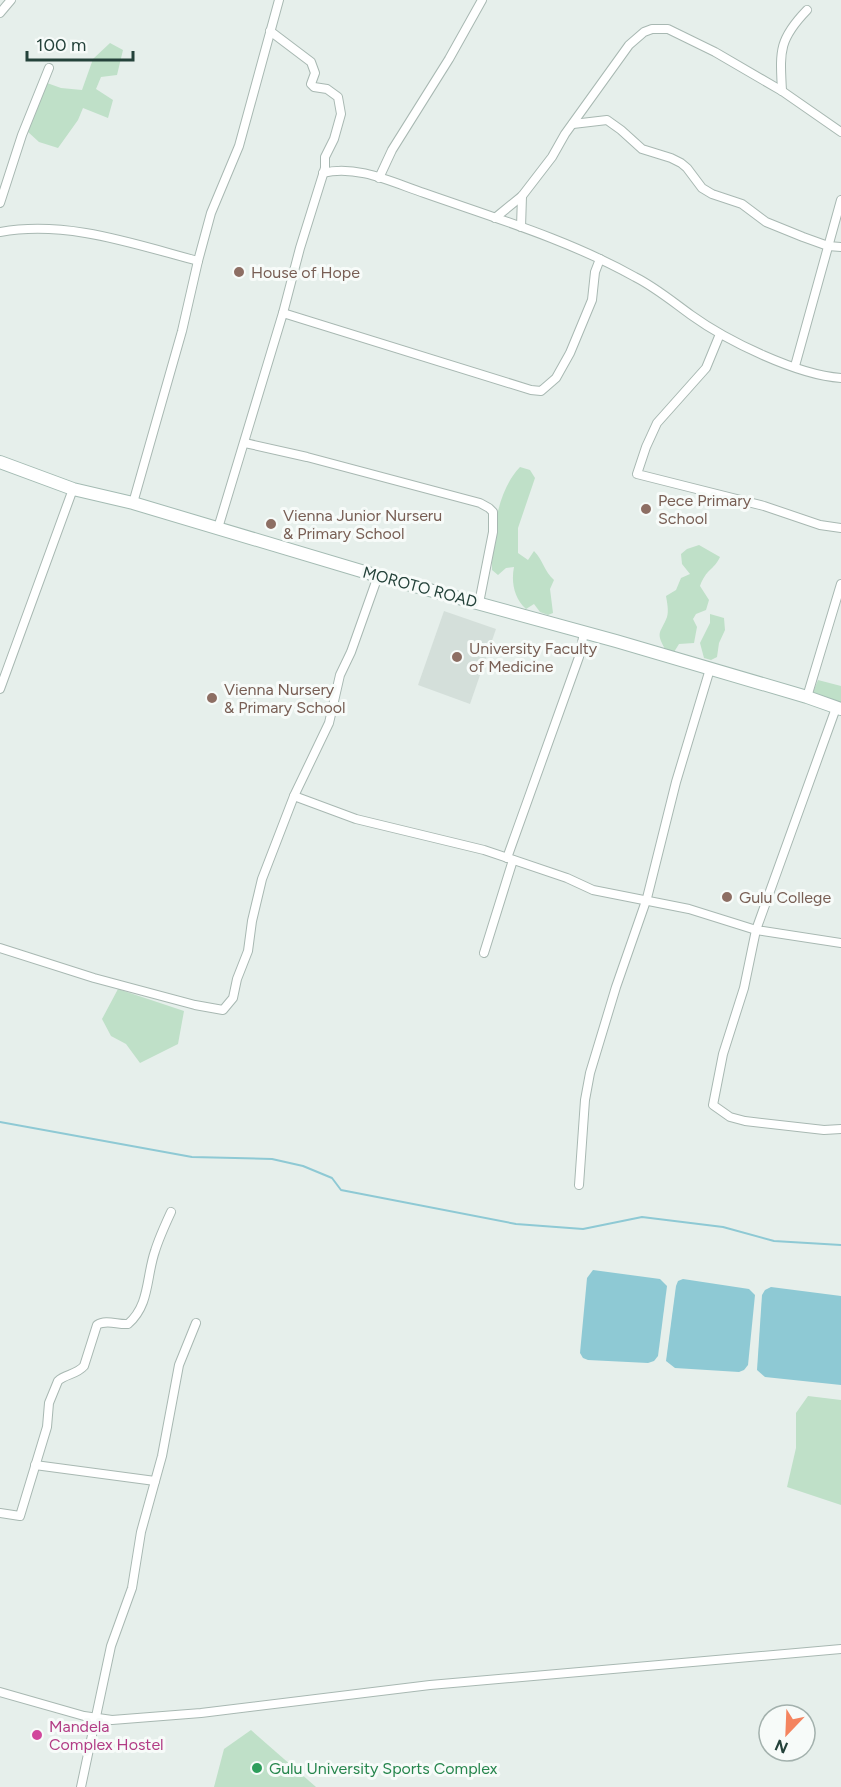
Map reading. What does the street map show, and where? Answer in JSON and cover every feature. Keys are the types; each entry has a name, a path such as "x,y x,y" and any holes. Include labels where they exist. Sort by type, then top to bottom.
{"main road":[{"name":"MOROTO ROAD","path":"0,462 72,489 133,503 378,576 807,697 839,709"}],"street":[{"path":"0,13 11,0"},
{"path":"133,503 182,330 216,198 239,146 279,0"},
{"path":"379,178 392,150 449,59 482,0"},
{"path":"782,92 782,45 788,32 807,10"},
{"path":"495,218 522,196 552,157 629,45 644,32 662,28 716,52 839,128"},
{"path":"218,528 326,164 325,156 334,139 341,114 338,97 327,89 314,87 311,84 315,73 310,62 270,31"},
{"path":"0,203 22,135 49,68"},
{"path":"573,124 607,120 642,149 681,163 702,188 712,194 742,204 766,222 828,246 841,247"},
{"path":"323,173 343,170 379,178 521,227 600,259 636,277 720,334 795,366 818,374 841,378"},
{"path":"521,227 522,196"},
{"path":"795,366 841,200"},
{"path":"0,232 56,228 136,244 198,261"},
{"path":"283,312 531,390 541,390 556,378 570,353 592,300 595,272 600,259"},
{"path":"720,334 706,368 657,423 637,474 764,506 820,525 841,528"},
{"path":"245,443 409,483 489,508 493,512 493,532 479,603"},
{"path":"0,689 72,489"},
{"path":"0,948 94,978 195,1005 223,1010 233,998 237,979 248,951 260,885 294,796 329,723 340,675 351,652 378,576"},
{"path":"807,697 841,584"},
{"path":"484,952 510,859 579,657 584,633"},
{"path":"579,1185 585,1100 590,1073 616,987 646,902 676,782 710,669"},
{"path":"839,709 756,930 744,988 723,1054 712,1104 730,1117 745,1121 824,1130 841,1129"},
{"path":"294,796 356,819 484,850 567,878 593,890 689,909 756,930 841,943"},
{"path":"0,1512 20,1516 47,1427 49,1403 60,1378 80,1371 84,1366 93,1336 100,1323 128,1324 140,1313 154,1252 171,1212"},
{"path":"81,1787 111,1646 132,1588 141,1532 162,1456 179,1365 196,1323"},
{"path":"35,1465 154,1481"},
{"path":"0,1692 97,1719 112,1720 201,1713 430,1685 841,1649"}],"shaded area":[{"name":"University Faculty of Medicine","path":"444,611 496,629 470,704 418,685"}],"green space":[{"path":"110,43 123,50 117,75 101,77 96,89 113,100 108,118 83,108 78,120 58,148 39,142 27,131 47,83 61,88 82,90 93,59"},
{"path":"520,467 530,470 535,478 518,528 518,553 528,560 534,551 554,580 550,589 553,613 548,615 540,612 534,604 526,609 522,605 514,590 514,567 506,568 498,575 492,570 497,516 506,489"},
{"path":"699,545 720,557 700,586 709,600 706,610 696,614 693,619 697,627 694,643 679,644 674,652 665,649 660,635 668,615 666,596 676,590 681,578 690,574 682,564 681,554"},
{"path":"710,614 724,618 725,630 719,643 717,657 711,660 704,658 700,643 710,623"},
{"path":"818,680 841,686 841,707 811,697"},
{"path":"118,989 184,1011 178,1044 140,1063 126,1044 111,1036 102,1019"},
{"path":"808,1396 841,1400 841,1505 787,1487 796,1448 796,1413"},
{"name":"Gulu University Sports Complex","path":"251,1730 316,1787 214,1787 224,1749"}],"water":[{"path":"593,1270 660,1279 667,1286 658,1356 654,1361 648,1363 583,1358 580,1353 587,1278"},
{"path":"683,1279 749,1289 755,1295 748,1365 744,1370 739,1372 675,1368 666,1361 676,1286 678,1281"},
{"path":"771,1287 841,1296 841,1385 765,1377 757,1370 762,1295"}],"waterway":[{"path":"0,1122 192,1157 272,1159 303,1166 332,1178 341,1190 516,1224 583,1229 642,1217 723,1227 774,1241 841,1245"}],"place":[{"name":"House of Hope","path":"239,272"},
{"name":"Pece Primary School","path":"646,509"},
{"name":"Vienna Junior Nurseru & Primary School","path":"271,524"},
{"name":"University Faculty of Medicine","path":"457,657"},
{"name":"Vienna Nursery & Primary School","path":"212,698"},
{"name":"Gulu College","path":"727,897"},
{"name":"Mandela Complex Hostel","path":"37,1735"},
{"name":"Gulu University Sports Complex","path":"257,1768"}]}
